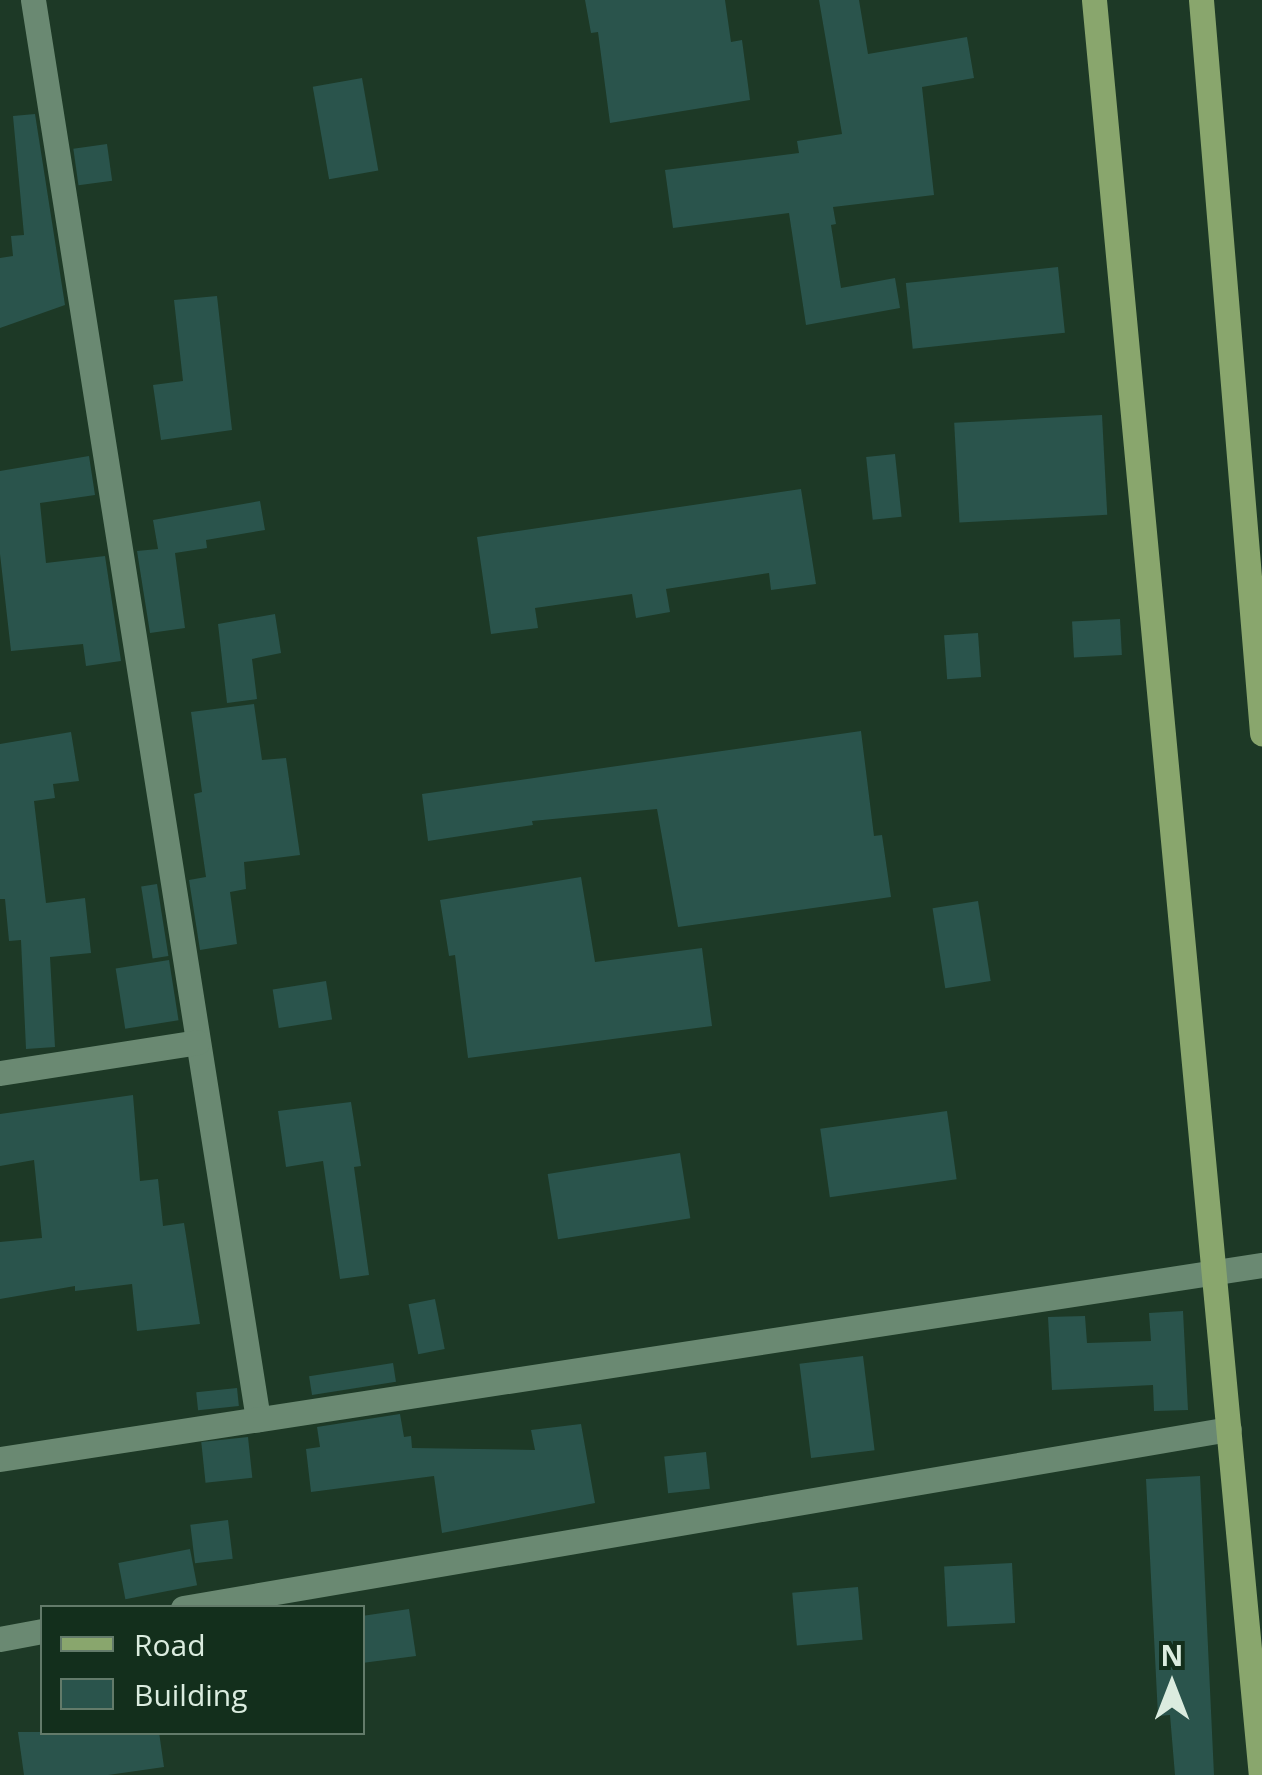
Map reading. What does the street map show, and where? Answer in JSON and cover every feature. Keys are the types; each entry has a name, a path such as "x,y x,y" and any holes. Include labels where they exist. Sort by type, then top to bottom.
{"main road":[{"path":"1094,0 1262,1775"},
{"path":"1201,0 1262,733"}],"street":[{"path":"33,0 258,1419"},
{"path":"0,1073 198,1042"},
{"path":"0,1459 1262,1265"},
{"path":"200,1605 1229,1429"},
{"path":"0,1639 40,1632"}],"building":[{"path":"585,0 725,0 731,42 742,40 750,100 610,123 598,32 591,33"},
{"path":"819,0 859,0 868,54 967,37 974,78 922,87 934,195 833,207 836,224 831,225 841,288 895,278 900,308 806,325 789,213 673,228 665,170 799,153 797,141 842,134"},
{"path":"362,78 378,171 329,179 313,87"},
{"path":"35,114 65,305 0,328 0,258 13,256 11,236 24,235 13,116"},
{"path":"107,144 112,181 78,185 73,149"},
{"path":"1058,267 1065,333 913,349 906,283"},
{"path":"217,296 232,430 161,440 153,385 183,381 174,300"},
{"path":"1102,415 1107,515 959,523 954,423"},
{"path":"895,454 902,517 873,520 866,457"},
{"path":"89,456 95,495 40,503 46,563 105,556 121,661 86,666 83,644 11,651 0,554 0,471"},
{"path":"801,489 816,584 771,590 769,573 666,589 670,612 636,618 632,594 535,608 538,628 491,634 477,537"},
{"path":"260,501 265,530 206,540 207,548 175,553 185,628 150,633 137,551 158,549 153,520"},
{"path":"275,614 281,653 252,659 257,699 227,703 218,624"},
{"path":"1120,619 1122,655 1074,657 1072,622"},
{"path":"978,633 981,677 947,679 944,635"},
{"path":"254,704 262,760 286,758 300,855 244,862 246,889 230,892 237,944 200,950 189,880 206,877 194,794 202,792 191,712"},
{"path":"861,731 874,836 882,835 891,897 678,927 657,809 532,821 533,825 428,841 422,794"},
{"path":"71,732 79,781 53,784 55,798 34,801 46,903 85,898 91,953 50,957 55,1047 26,1049 21,940 9,941 5,899 0,899 0,744"},
{"path":"581,877 595,962 702,948 712,1026 468,1058 455,955 449,956 440,900"},
{"path":"157,884 168,956 153,959 141,887"},
{"path":"978,901 991,981 945,988 933,908"},
{"path":"169,960 179,1020 125,1029 116,968"},
{"path":"326,981 332,1020 279,1028 273,989"},
{"path":"133,1095 140,1181 158,1179 163,1226 184,1223 200,1324 137,1331 132,1284 75,1291 75,1286 0,1299 0,1242 42,1238 34,1160 0,1166 0,1114"},
{"path":"351,1102 361,1166 354,1167 369,1275 340,1279 323,1161 286,1167 278,1111"},
{"path":"947,1111 957,1179 830,1197 820,1129"},
{"path":"680,1153 690,1218 558,1239 548,1174"},
{"path":"435,1299 445,1349 418,1354 408,1304"},
{"path":"1183,1311 1188,1410 1154,1411 1153,1385 1052,1390 1048,1317 1085,1316 1087,1343 1151,1341 1149,1313"},
{"path":"863,1356 875,1450 811,1458 799,1364"},
{"path":"393,1363 396,1382 312,1395 309,1376"},
{"path":"237,1388 239,1406 198,1410 196,1392"},
{"path":"400,1414 404,1437 411,1436 412,1448 535,1450 531,1430 581,1424 595,1503 442,1533 434,1476 311,1492 306,1449 320,1447 317,1427"},
{"path":"248,1437 252,1478 206,1483 201,1442"},
{"path":"706,1452 710,1489 668,1493 664,1456"},
{"path":"1200,1476 1214,1775 1175,1775 1170,1715 1158,1716 1146,1479"},
{"path":"228,1520 233,1559 195,1563 190,1525"},
{"path":"190,1549 197,1585 125,1599 118,1563"},
{"path":"1012,1563 1015,1623 947,1626 944,1567"},
{"path":"858,1587 863,1640 797,1646 792,1593"},
{"path":"409,1609 416,1656 365,1663 365,1616"},
{"path":"18,1732 159,1735 164,1767 108,1775 24,1775"}]}
